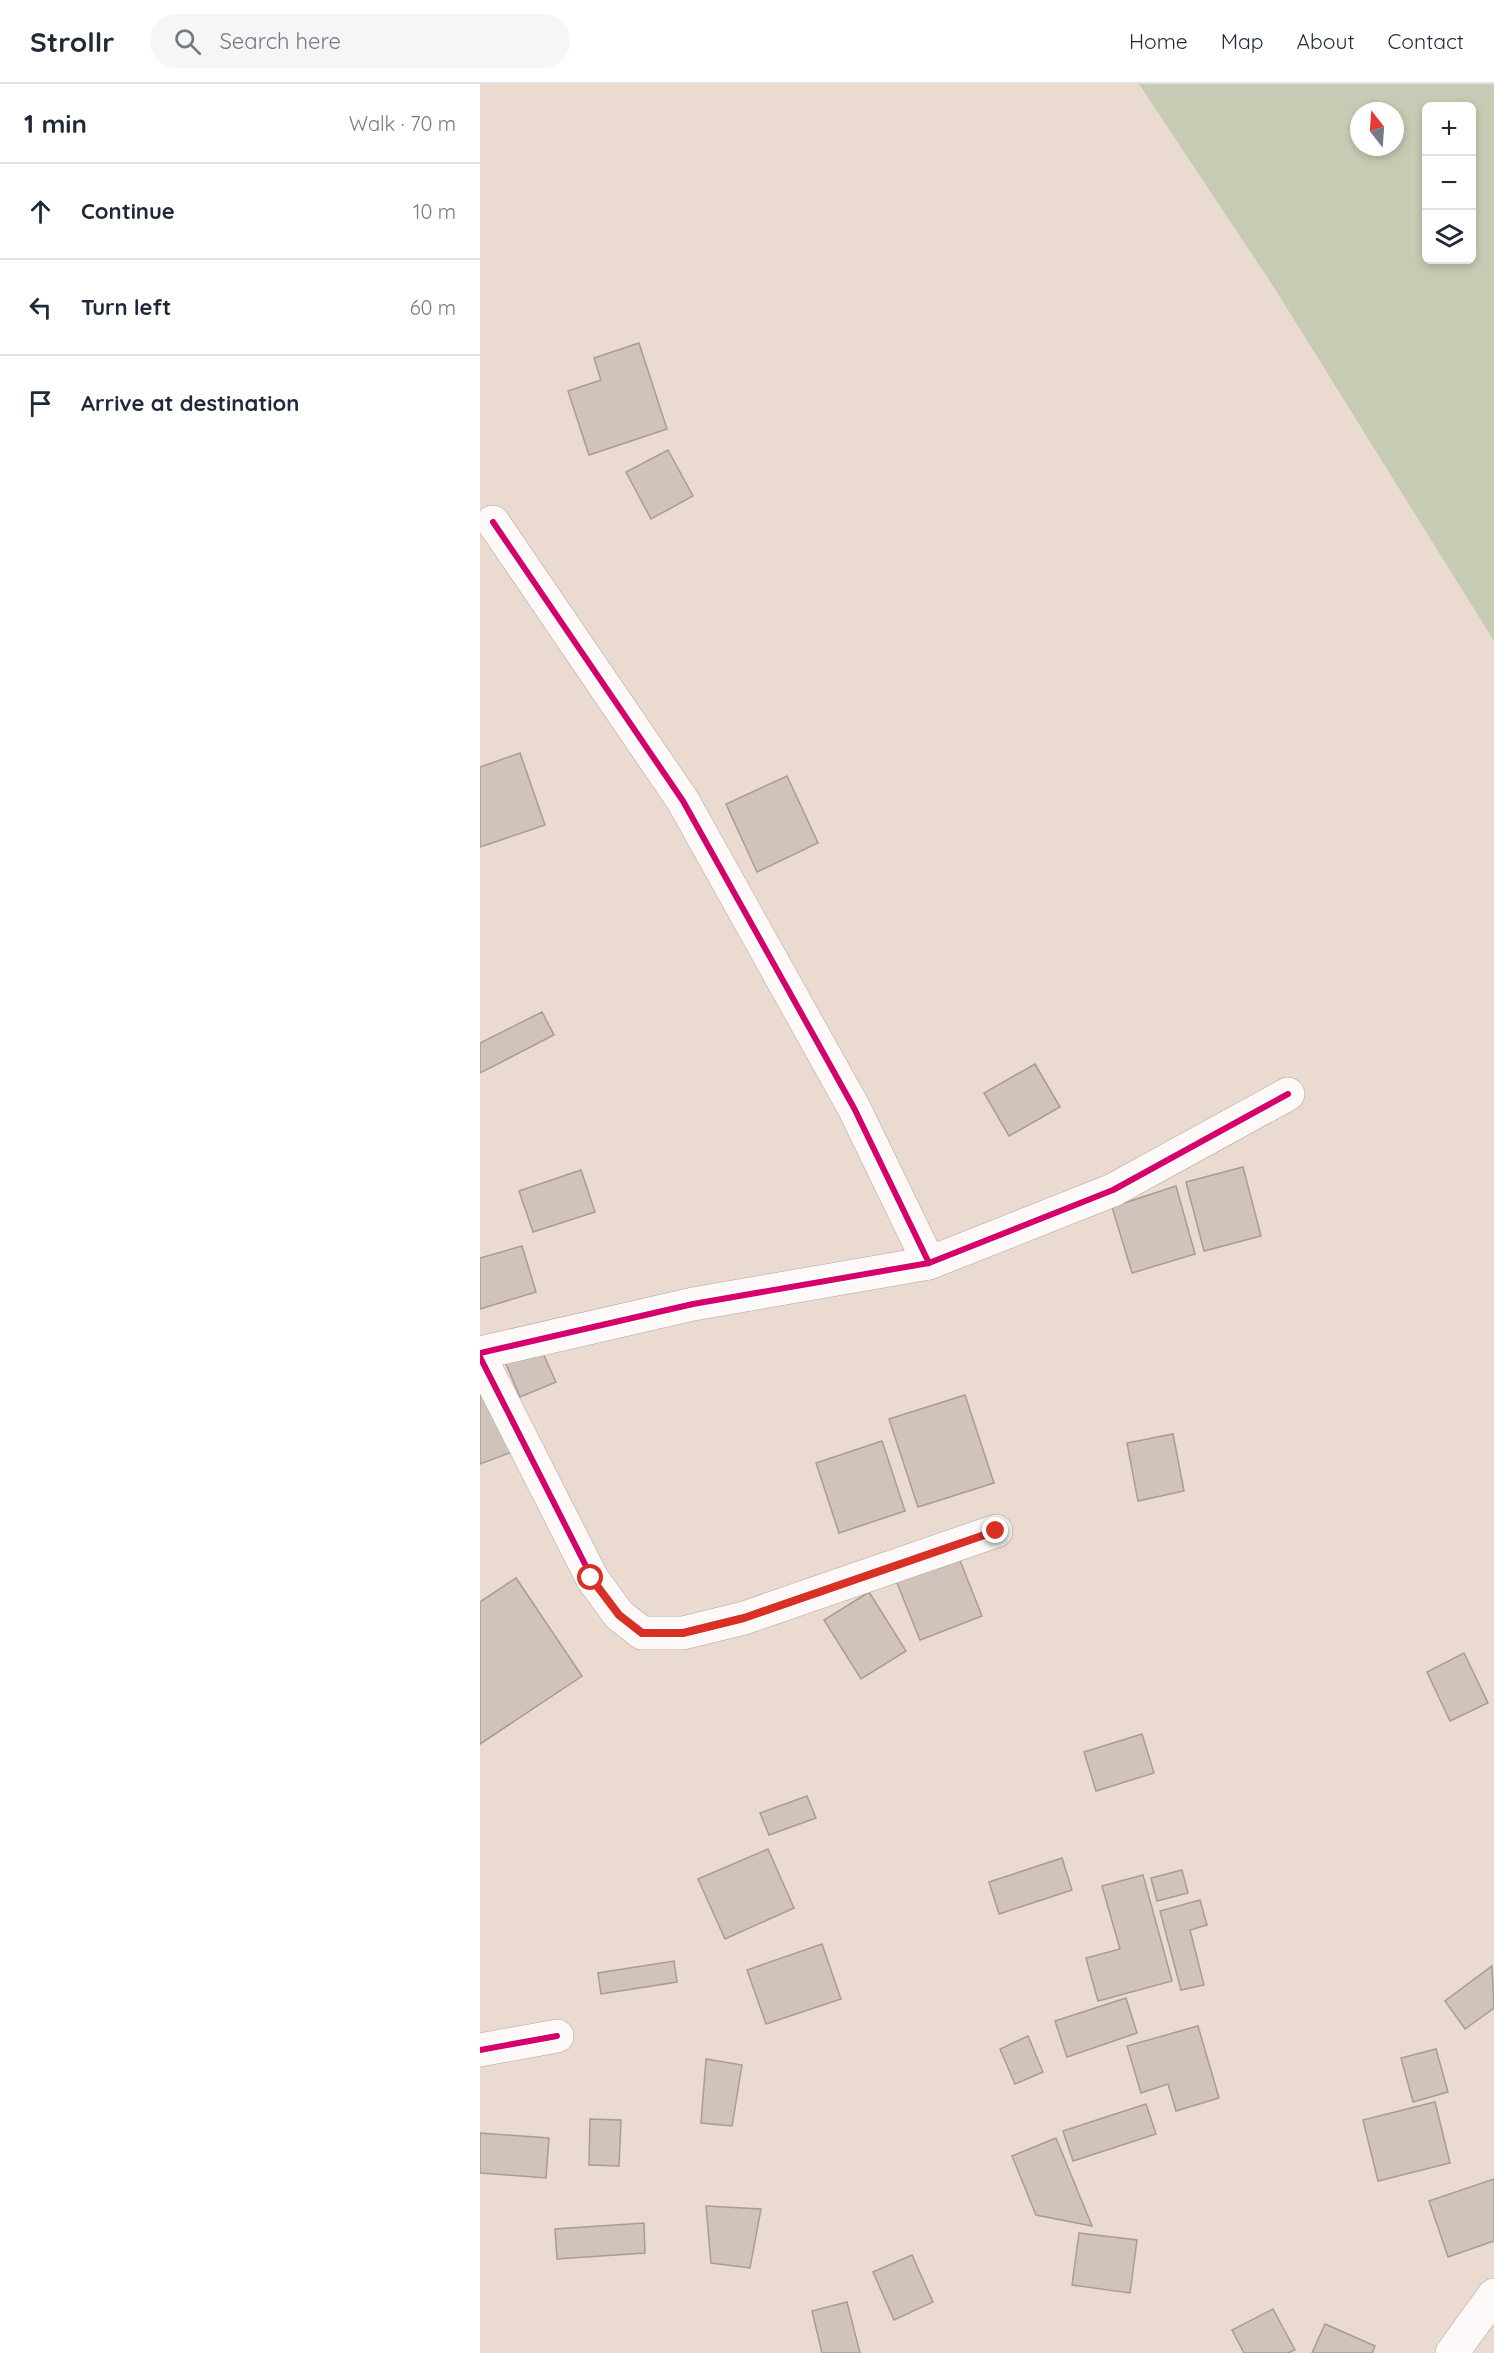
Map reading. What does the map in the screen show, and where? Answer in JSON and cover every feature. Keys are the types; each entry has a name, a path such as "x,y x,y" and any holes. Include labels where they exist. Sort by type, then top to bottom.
{"street":[{"path":"493,522 683,801 854,1108 929,1263"},
{"path":"996,1531 744,1618 683,1633 642,1633 619,1615 591,1578 480,1355 693,1304 929,1263 1113,1190 1288,1094"},
{"path":"480,2050 557,2036"},
{"path":"1452,2353 1494,2295"}],"green space":[{"path":"1139,84 1494,84 1494,641 1275,289"}],"building":[{"path":"639,343 667,429 589,455 568,391 601,380 594,358"},
{"path":"668,450 693,496 651,519 626,472"},
{"path":"520,753 545,825 480,847 480,767"},
{"path":"787,776 818,843 757,872 726,804"},
{"path":"542,1012 554,1035 480,1073 480,1043"},
{"path":"1035,1064 1060,1107 1009,1136 984,1093"},
{"path":"1243,1167 1261,1236 1204,1251 1186,1182"},
{"path":"581,1170 595,1212 533,1232 519,1191"},
{"path":"1176,1186 1195,1254 1132,1273 1112,1207"},
{"path":"522,1246 536,1292 480,1309 480,1258"},
{"path":"538,1342 556,1382 520,1397 503,1357"},
{"path":"480,1368 512,1452 480,1464"},
{"path":"965,1395 994,1483 918,1507 889,1419"},
{"path":"1173,1434 1184,1491 1138,1501 1127,1443"},
{"path":"882,1441 905,1511 839,1533 816,1463"},
{"path":"957,1553 982,1616 920,1640 895,1578"},
{"path":"516,1578 582,1676 480,1744 480,1602"},
{"path":"869,1592 906,1651 861,1679 824,1620"},
{"path":"1464,1653 1488,1703 1450,1721 1427,1672"},
{"path":"1142,1734 1154,1773 1096,1791 1084,1752"},
{"path":"807,1796 816,1818 769,1835 760,1813"},
{"path":"768,1849 794,1908 725,1939 698,1879"},
{"path":"1062,1858 1072,1890 999,1914 989,1882"},
{"path":"1182,1870 1188,1893 1157,1901 1151,1878"},
{"path":"1143,1875 1172,1981 1098,2001 1086,1958 1120,1949 1102,1886"},
{"path":"1200,1900 1207,1925 1190,1930 1204,1985 1181,1990 1160,1911"},
{"path":"822,1944 841,1999 766,2024 747,1970"},
{"path":"674,1961 677,1982 601,1994 598,1973"},
{"path":"1492,1966 1494,2008 1465,2029 1445,2001"},
{"path":"1126,1998 1137,2033 1067,2057 1055,2021"},
{"path":"1198,2026 1219,2098 1176,2111 1168,2084 1141,2093 1127,2046"},
{"path":"1028,2036 1043,2072 1015,2084 1000,2049"},
{"path":"1436,2049 1448,2092 1413,2102 1401,2058"},
{"path":"706,2059 742,2065 732,2126 701,2123"},
{"path":"1435,2102 1450,2163 1378,2181 1363,2120"},
{"path":"1146,2104 1156,2134 1073,2161 1063,2131"},
{"path":"590,2119 621,2120 619,2166 589,2165"},
{"path":"480,2133 549,2138 546,2178 480,2173"},
{"path":"1056,2138 1092,2226 1036,2215 1012,2156"},
{"path":"1494,2179 1494,2241 1448,2257 1429,2201"},
{"path":"706,2206 761,2209 750,2268 711,2263"},
{"path":"644,2223 645,2253 557,2259 555,2229"},
{"path":"1079,2233 1137,2240 1130,2293 1072,2285"},
{"path":"912,2255 933,2302 894,2320 873,2272"},
{"path":"847,2302 860,2353 822,2353 812,2311"},
{"path":"1273,2309 1295,2350 1288,2353 1244,2353 1232,2330"},
{"path":"1325,2324 1375,2346 1372,2353 1312,2353"}],"cycle path":[{"path":"493,522 683,801 854,1108 929,1263"},
{"path":"480,1353 693,1304 929,1263 1113,1190 1288,1094"},
{"path":"480,1357 592,1578 619,1615 642,1633 683,1633 744,1618 996,1531"},
{"path":"480,2050 557,2036"}],"route":[{"path":"591,1578 619,1615 642,1633 683,1633 744,1618 996,1531"}]}
